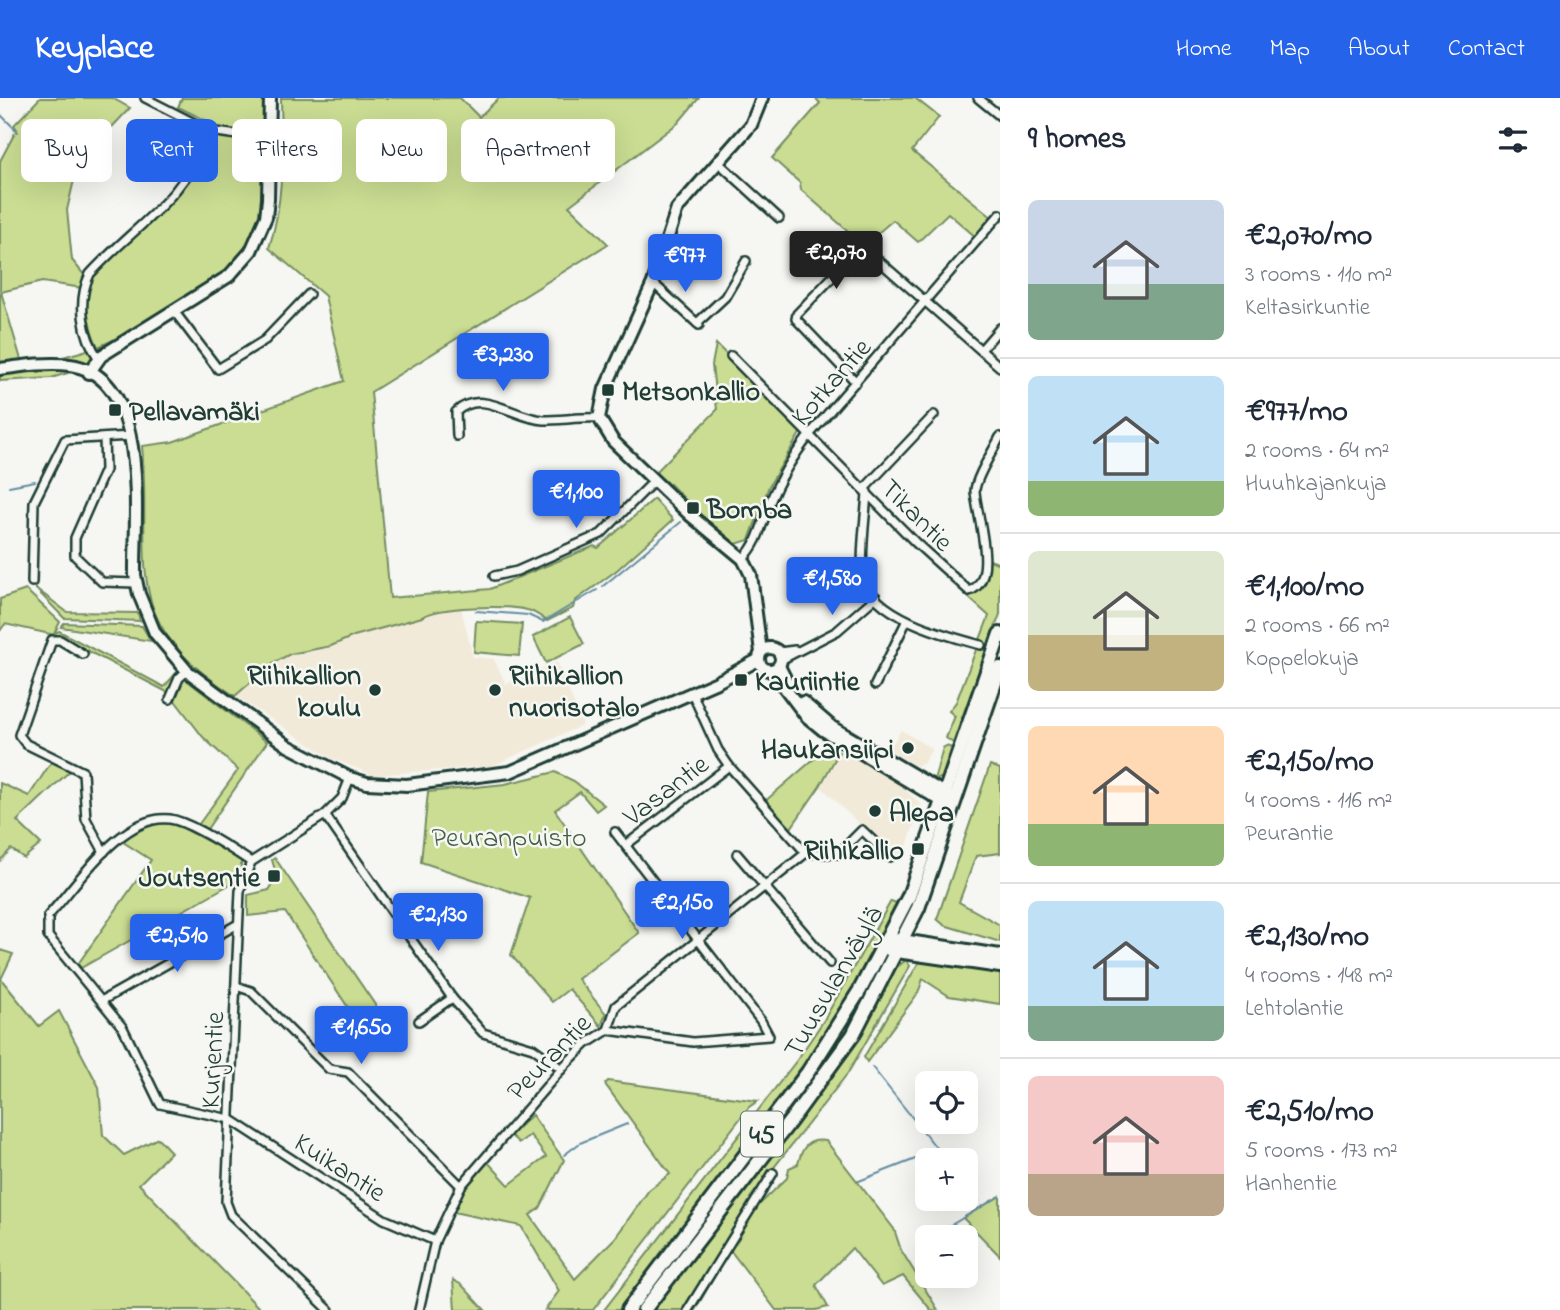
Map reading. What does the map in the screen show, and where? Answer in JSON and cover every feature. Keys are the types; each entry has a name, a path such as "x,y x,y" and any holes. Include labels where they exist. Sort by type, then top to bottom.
{"main road":[{"name":"Tuusulanväylä","path":"644,1310 821,1081 853,1035 900,948 918,908 1000,634"},
{"name":"Tuusulanväylä","path":"628,1310 808,1072 849,1009 909,896 1000,668"},
{"path":"886,942 900,948 1000,966"},
{"path":"900,948 1000,956"}],"street":[{"path":"145,98 186,119"},
{"path":"270,98 271,119"},
{"path":"762,98 751,125 677,209 653,283 605,389 599,418 607,435 654,481 743,559 751,575 760,631 770,660 791,688 823,720 949,801"},
{"path":"978,98 1000,116"},
{"path":"719,164 779,218"},
{"path":"99,359 84,328 88,279 106,256 149,221 184,182"},
{"path":"89,373 99,359 229,276 251,251 266,218 268,182"},
{"name":"Kotkantie","path":"743,559 758,541 769,505 786,469 810,433 1000,214"},
{"path":"856,382 799,324 797,314 862,246 1000,367"},
{"path":"653,283 699,324 725,297 746,261"},
{"path":"174,311 218,369 265,340 309,294"},
{"path":"981,350 1000,328"},
{"name":"Tikantie","path":"732,356 964,589 976,589 987,564 975,488 1000,437"},
{"path":"0,369 69,364 89,373 109,389 131,436 136,460 136,583 155,633 187,671 288,746 349,778 400,785 500,775 837,631 876,597"},
{"path":"457,436 456,412 462,406 480,401 541,420 599,418"},
{"path":"934,415 866,491 864,579 876,597 906,622 981,645"},
{"path":"32,582 34,502 65,440 131,436"},
{"path":"104,438 106,470 75,538 75,556 102,582 136,583"},
{"path":"494,576 517,571 601,534 654,481"},
{"path":"875,685 906,622"},
{"path":"83,654 60,640 52,640 19,735 26,744 83,772 86,819 104,852"},
{"path":"170,699 187,671"},
{"path":"692,693 718,750 729,766 806,853 838,854 862,830 890,857"},
{"name":"Vasantie","path":"626,845 729,766"},
{"path":"230,1119 160,1104 123,1028 103,1000 48,936 48,916 126,831 153,818 173,819 251,862 326,815 342,798 349,778"},
{"path":"326,815 452,998 483,1033 533,1048 562,1069"},
{"path":"608,1030 693,1042 769,1036 761,1019 615,832"},
{"name":"Peurantie","path":"419,1310 435,1241 461,1186 562,1069 586,1044 608,1030 616,1006 806,853"},
{"path":"737,854 830,963"},
{"name":"Kurjentie","path":"251,862 240,891 226,1202 231,1215 329,1310"},
{"path":"103,1000 238,924"},
{"path":"236,986 250,991 330,1069 348,1072 461,1186"},
{"path":"419,1021 452,998"},
{"name":"Kuikantie","path":"230,1119 384,1219 435,1241"},
{"path":"688,1310 773,1173"}],"shaded area":[{"name":"Riihikallion koulu","path":"461,608 473,657 494,659 506,684 557,662 583,725 492,766 373,775 331,758 235,696 273,663 290,654 331,646 354,636 422,617 431,611"},
{"path":"901,730 932,749 923,764 915,766 889,750"},
{"path":"842,747 892,778 921,804 904,855 886,850 820,786"}],"green space":[{"path":"40,98 112,98 130,108 112,127 112,119 21,119 21,182 74,182 67,210 72,260 85,276 83,288 42,282 1,292 22,363 56,359 98,347 95,365 51,378 0,381 0,161 17,129 14,125"},
{"path":"182,98 266,98 266,119 232,119 232,182 266,182 261,216 252,239 237,260 217,279 194,296 144,325 98,347 87,313 88,287 102,264 146,227 185,182 218,182 218,119 203,119 178,107"},
{"path":"281,98 460,98 479,117 499,98 699,98 678,123 615,171 615,119 461,119 461,182 601,182 569,206 608,244 371,392 390,598 490,589 594,546 598,548 654,499 673,520 617,570 575,601 573,608 547,621 530,611 504,607 431,613 354,636 331,646 290,654 273,663 235,696 197,668 171,642 156,615 148,587 145,557 142,446 172,442 344,381 325,296 269,248 278,211 281,182 342,182 342,119 281,119"},
{"path":"815,98 915,98 939,117 912,151 994,219 977,238 948,213 918,242 893,220 864,245 801,190 800,183 772,158 820,103"},
{"path":"716,344 802,430 769,486 749,540 736,544 714,529 670,484 667,487 653,475 717,410 712,365"},
{"path":"987,559 1000,564 1000,614 953,743 946,738 955,716 949,711 956,702 989,616 968,597 968,593 982,582"},
{"path":"34,587 67,612 138,613 140,621 64,618"},
{"path":"26,590 60,622 54,634 59,631 164,687 177,672 169,693 59,636 5,624 0,631 0,599"},
{"path":"570,617 584,644 546,663 533,637"},
{"path":"476,621 522,624 519,656 474,652"},
{"path":"64,623 142,626 151,641 61,627"},
{"path":"184,678 267,742 205,832 196,828 238,770 203,737 173,698"},
{"path":"829,746 839,752 820,786 789,831 764,802"},
{"path":"943,748 952,748 944,777 934,780"},
{"path":"54,758 74,767 17,821 41,844 24,858 11,849 0,861 0,783 29,796"},
{"path":"990,765 1000,769 1000,853 976,856 959,902 1000,925 1000,942 944,925 937,919"},
{"name":"Peuranpuisto","path":"555,772 574,781 604,805 596,811 580,792 555,810 639,933 578,979 606,1014 601,1026 569,989 552,1002 511,955 530,898 421,862 428,792 505,784"},
{"path":"154,820 172,822 241,859 241,878 81,968 78,964 151,860 120,840"},
{"path":"275,858 386,1021 365,1033 285,912 248,916 248,895 269,890 277,877 272,860"},
{"path":"891,901 899,904 871,959 806,1064 733,1164 619,1310 604,1310 797,1060 824,1020"},
{"path":"0,950 13,954 1,979 39,1026 59,1011 99,1087 103,1135 124,1155 158,1138 171,1152 139,1184 261,1310 0,1310"},
{"path":"906,960 910,966 848,1073 750,1198 761,1203 787,1178 789,1168 798,1164 810,1142 826,1141 894,1229 901,1250 915,1273 915,1288 924,1288 938,1310 931,1310 903,1276 882,1286 852,1248 816,1285 828,1307 816,1310 776,1310 730,1250 695,1310 648,1310 850,1050 896,968"},
{"path":"919,962 1000,972 1000,1004 949,996 923,979 918,993 867,1062 864,1057"},
{"path":"878,968 882,970 829,1060 637,1310 631,1310 825,1056"},
{"path":"608,1081 758,1101 749,1107 593,1310 545,1310 559,1291 521,1226 453,1212 464,1188 486,1160 509,1185 546,1157 530,1135 519,1143 510,1135 532,1115 564,1160 540,1208 530,1215 575,1279 615,1238 649,1190 670,1174 605,1084"},
{"path":"1000,1196 1000,1256 978,1233 978,1225 970,1225 963,1218"},
{"path":"453,1280 462,1285 485,1310 455,1310"}],"waterway":[{"path":"0,114 18,132"},
{"path":"9,486 35,481"},
{"path":"603,586 681,522"},
{"path":"476,611 528,615 543,622 597,590"},
{"path":"872,1067 936,1148"},
{"path":"564,1155 580,1143 627,1124"},
{"path":"859,1181 915,1159"},
{"path":"951,1225 1000,1196"}],"place":[{"name":"Metsonkallio","path":"608,390"},
{"name":"Pellavamäki","path":"115,410"},
{"name":"Bomba","path":"693,508"},
{"name":"Kauriintie","path":"741,680"},
{"name":"Riihikallion koulu","path":"375,690"},
{"name":"Riihikallion nuorisotalo","path":"495,690"},
{"name":"Haukansiipi","path":"908,748"},
{"name":"Alepa","path":"875,811"},
{"name":"Riihikallio","path":"918,849"},
{"name":"Joutsentie","path":"274,876"}]}
